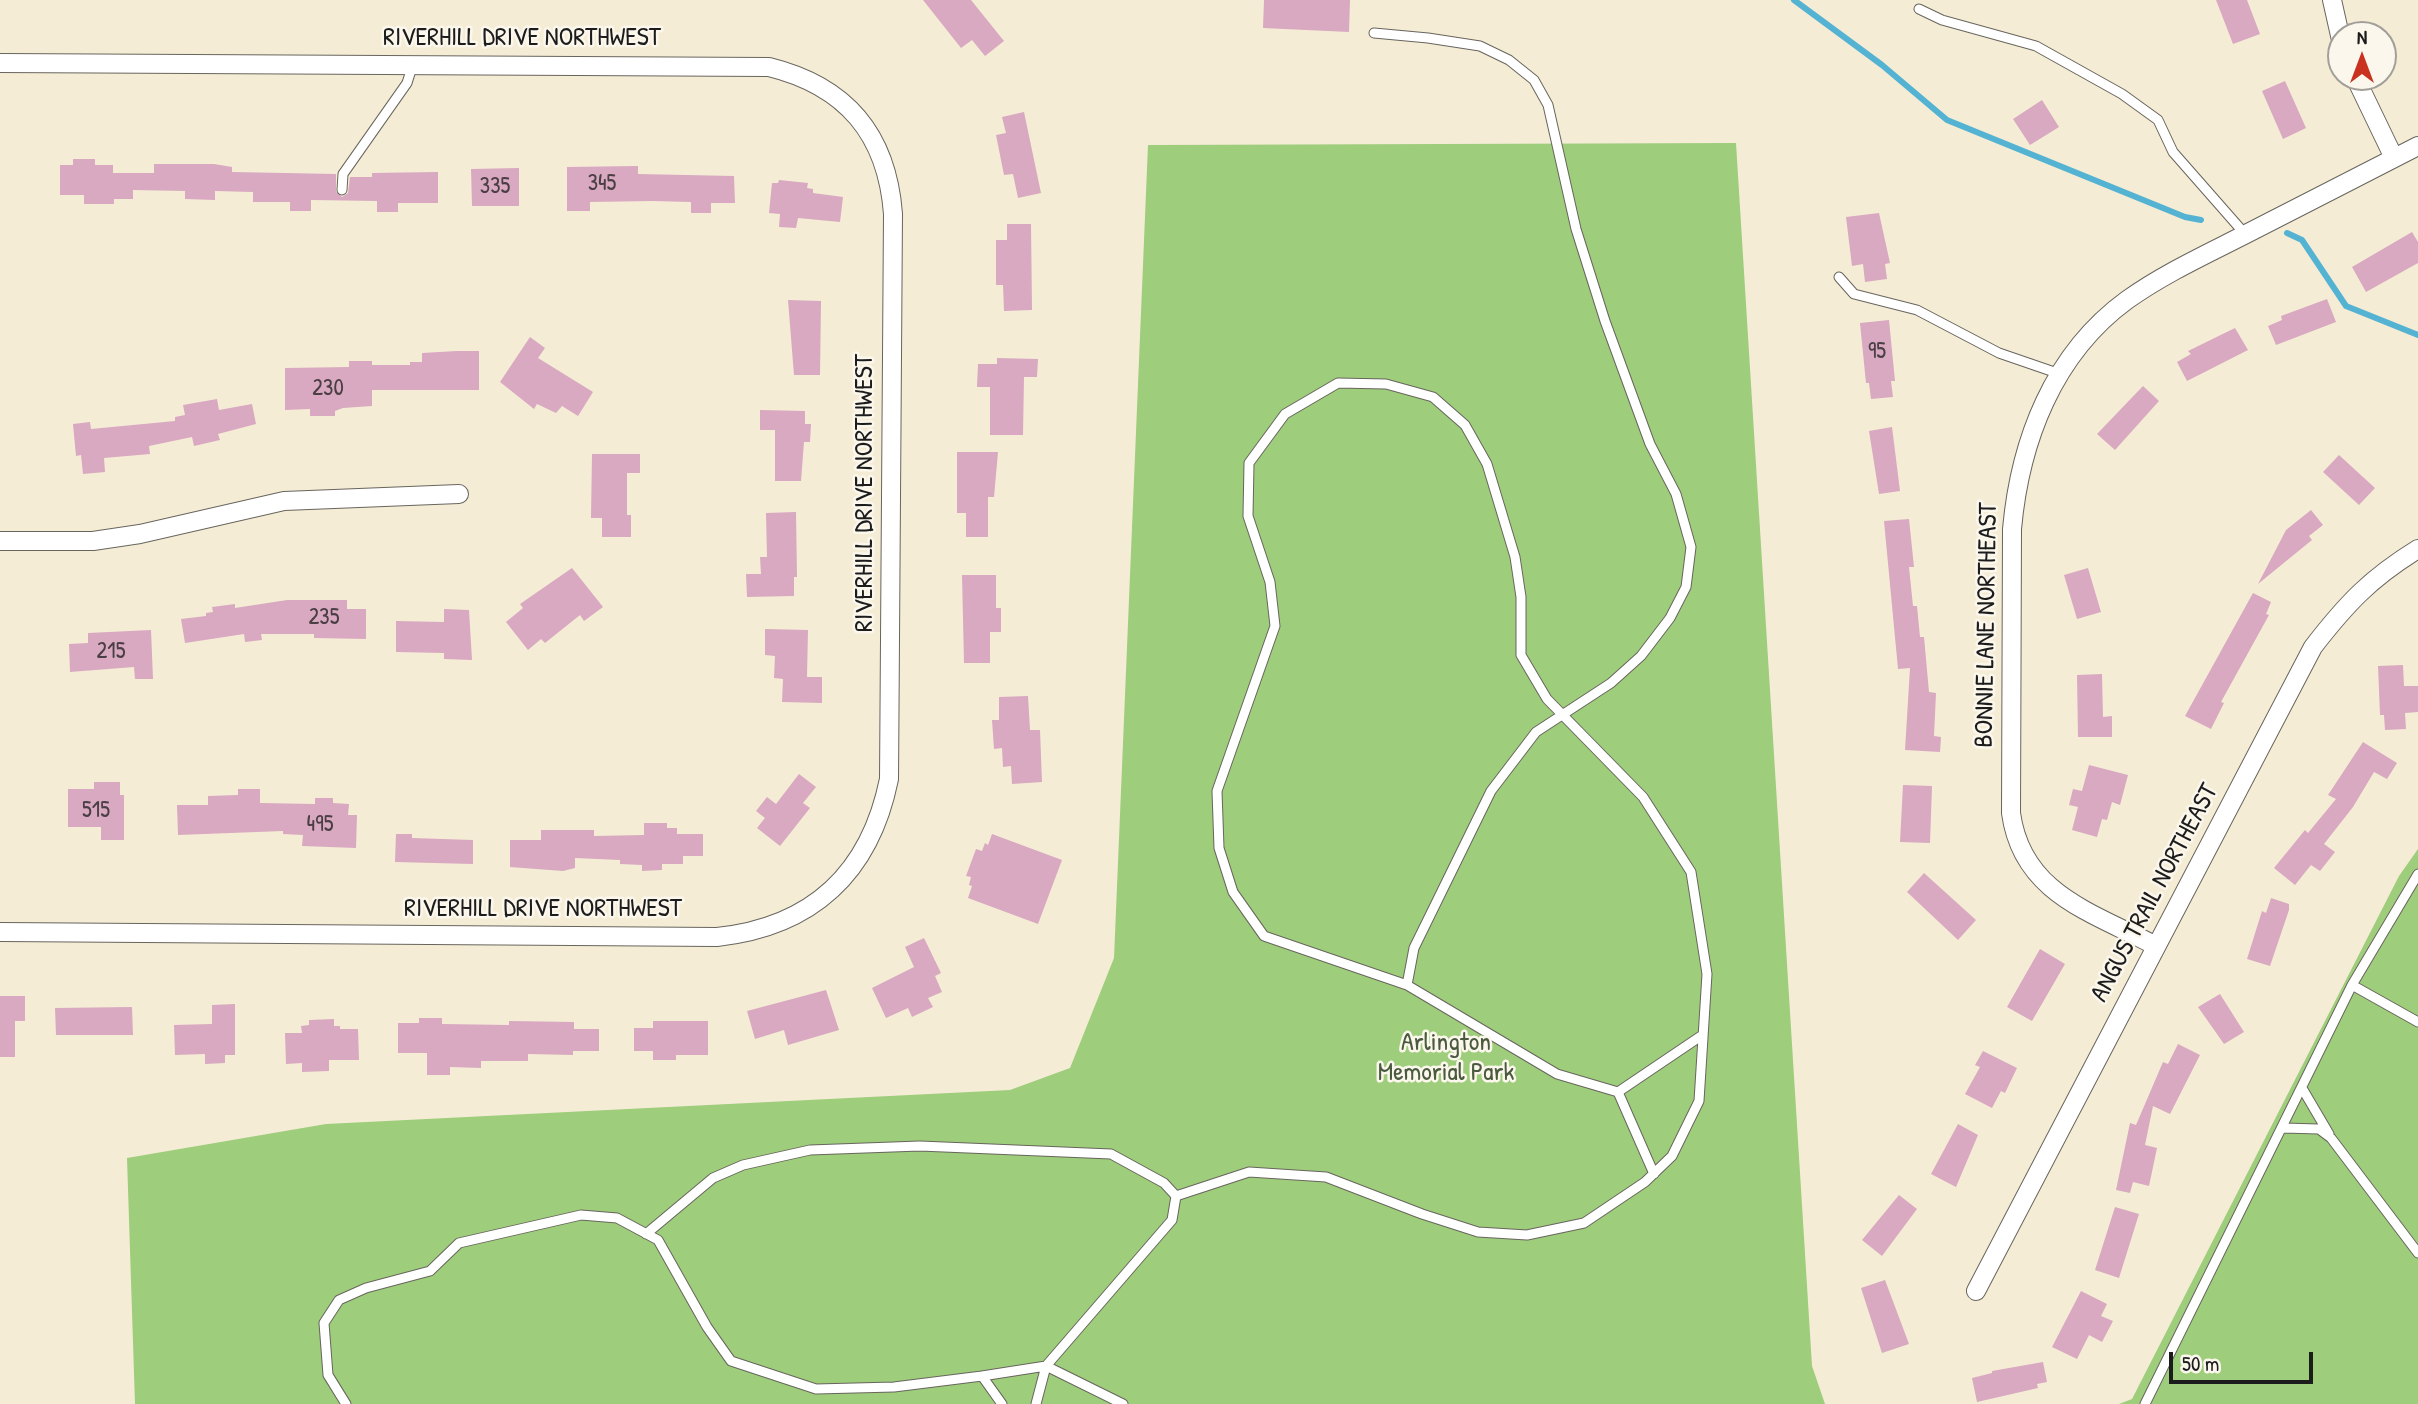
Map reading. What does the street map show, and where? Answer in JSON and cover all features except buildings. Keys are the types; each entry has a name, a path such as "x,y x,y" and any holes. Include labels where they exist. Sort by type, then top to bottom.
{"street":[{"path":"2332,0 2337,21"},
{"name":"RIVERHILL DRIVE NORTHWEST","path":"0,63 769,67 798,75 821,86 842,101 874,140 888,176 893,214 889,779 881,815 864,851 842,880 812,906 768,928 717,937 0,932"},
{"path":"2362,91 2394,159"},
{"name":"BONNIE LANE NORTHEAST","path":"2156,946 2049,889 2028,867 2014,836 2011,813 2012,542 2015,488 2029,437 2042,404 2060,374 2095,329 2126,301 2169,273 2418,146"},
{"path":"0,541 93,541 141,534 284,501 459,494"},
{"name":"ANGUS TRAIL NORTHEAST","path":"1976,1291 2313,647 2347,603 2386,569 2418,549"}],"lane":[{"path":"1919,9 1942,20 2036,46 2122,94 2158,120 2173,152 2245,234"},
{"path":"1374,33 1480,46 1509,60 1535,80 1548,105 1576,229 1605,321 1650,444 1676,494 1688,532 1690,569 1686,587 1670,618 1641,656 1611,683 1536,732 1491,791 1414,948 1407,985"},
{"path":"341,190 343,174 407,83 413,64"},
{"path":"1839,276 1854,294 1917,310 1998,354 2060,374"},
{"path":"1177,1196 1249,1172 1326,1177 1422,1214 1478,1232 1527,1235 1584,1223 1654,1174 1672,1156 1699,1101 1706,974 1691,872 1643,797 1547,699 1521,655 1521,597 1515,557 1487,464 1465,425 1433,397 1386,384 1338,383 1285,414 1249,463 1248,516 1270,582 1275,626 1217,791 1220,848 1233,892 1264,936 1407,985 1557,1074 1618,1092 1654,1174"},
{"path":"2145,1404 2352,985 2418,874"},
{"path":"2352,985 2418,1022"},
{"path":"1618,1092 1701,1036"},
{"path":"2302,1088 2332,1138 2418,1253"},
{"path":"2283,1128 2319,1129 2332,1138"},
{"path":"646,1234 713,1178 743,1165 810,1150 919,1146 1111,1154 1164,1183 1177,1196"},
{"path":"1036,1404 1046,1366 1172,1220 1177,1196"},
{"path":"346,1404 328,1375 324,1323 339,1300 366,1288 430,1272 459,1243 581,1214 617,1218 658,1240 707,1327 732,1361 816,1389 894,1387 1046,1366 1123,1404"},
{"path":"982,1376 1002,1404"}],"green space":[{"name":"Arlington Memorial Park","path":"1736,143 1812,1366 1825,1404 135,1404 127,1158 326,1124 1010,1090 1070,1068 1114,958 1148,145"},
{"path":"2418,849 2418,1404 2119,1404 2132,1399 2399,876"}],"waterway":[{"path":"1794,0 1882,65 1947,120 2185,217 2201,220"},
{"path":"2287,233 2302,240 2346,306 2418,335"}]}
